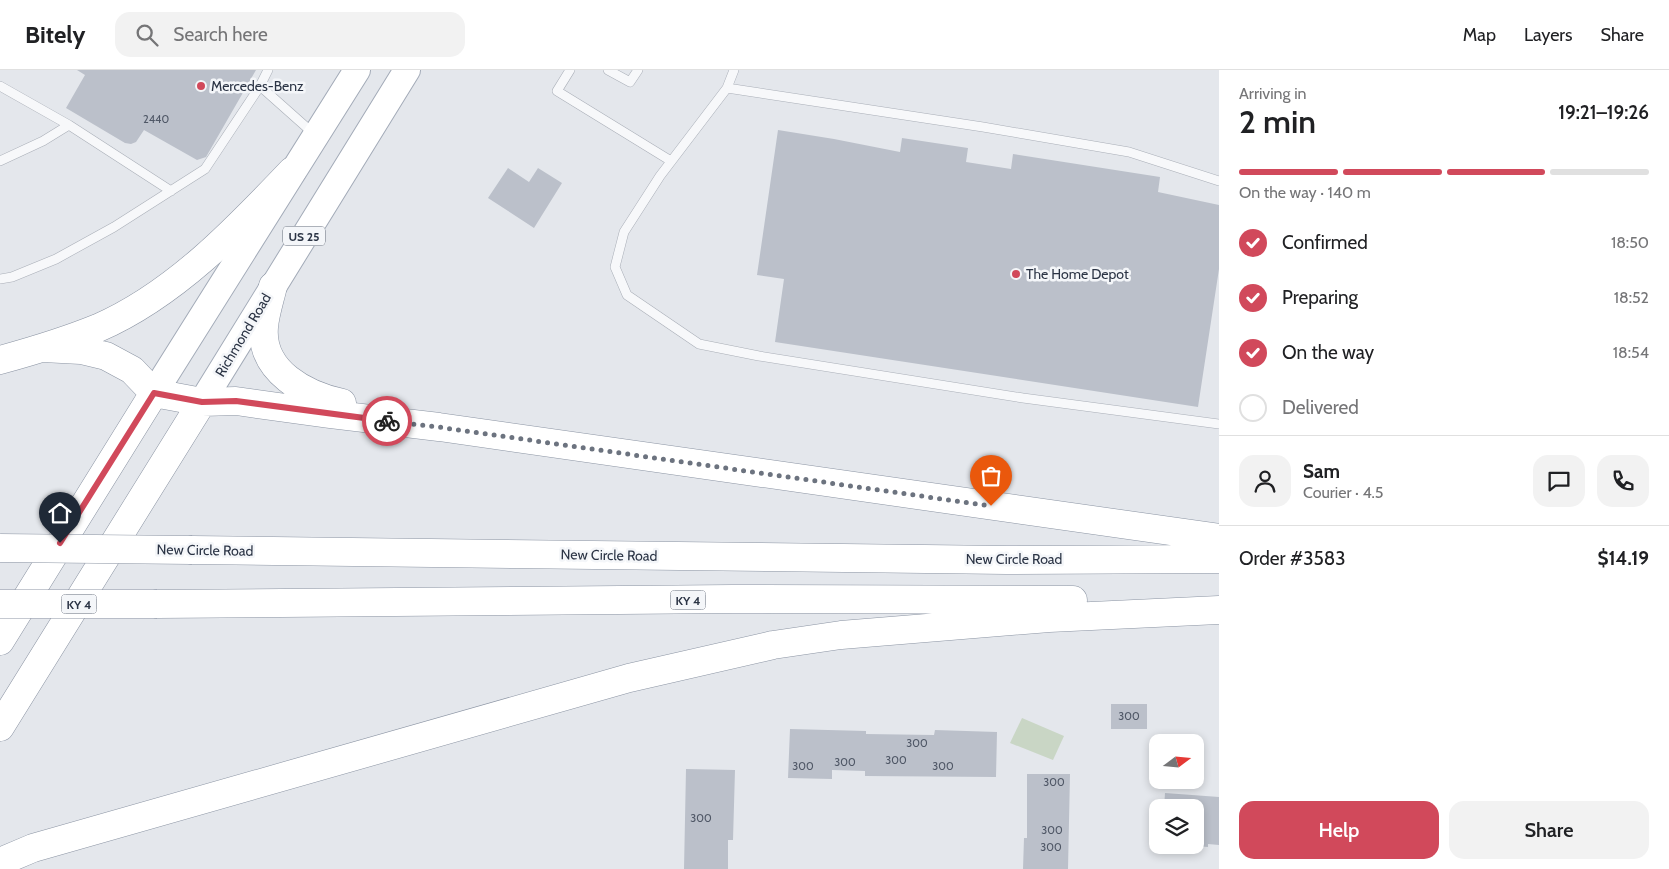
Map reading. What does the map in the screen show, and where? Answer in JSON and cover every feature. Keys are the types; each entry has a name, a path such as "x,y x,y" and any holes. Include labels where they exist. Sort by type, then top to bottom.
{"highway":[{"path":"0,360 43,348 98,327 162,291 225,240 292,171"},
{"path":"273,286 264,327 267,351 282,375 292,383 327,400 438,427"},
{"path":"43,348 82,350 106,356 132,370 154,393 202,402 236,401 438,427 1219,538"},
{"path":"0,641 154,393"},
{"name":"Richmond Road","path":"0,727 202,402"},
{"name":"New Circle Road","path":"0,548 986,560 1219,559"},
{"name":"KY 4","path":"0,604 722,599 1219,601"},
{"path":"0,862 34,848 629,678 773,645 841,635 1019,621 1219,610"},
{"path":"0,848 10,850 34,848"}],"main road":[{"path":"154,393 357,70"},
{"name":"Richmond Road","path":"202,402 407,70"}],"lane":[{"path":"0,279 56,259 114,227 205,169 260,86 268,70"},
{"path":"570,70 557,91 671,161"},
{"path":"608,70 630,82 638,70"},
{"path":"734,70 727,88 671,161 624,232 616,267 627,295 698,344 769,358 1023,398 1219,424"},
{"path":"0,86 69,125 171,191"},
{"path":"260,86 315,135"},
{"path":"727,88 983,127 1129,152 1219,181"},
{"path":"0,161 43,141 69,125"}],"green space":[{"path":"1022,718 1064,736 1053,760 1010,743"}],"building":[{"path":"77,70 256,70 206,157 197,160 144,130 136,142 131,144 125,143 66,108 85,75"},
{"name":"The Home Depot","path":"778,130 900,152 902,138 968,148 966,162 1011,169 1013,154 1160,177 1158,192 1219,205 1219,269 1198,407 775,342 784,279 757,275"},
{"path":"508,168 529,182 538,168 562,183 534,228 488,198"},
{"path":"1111,704 1147,704 1147,729 1111,729"},
{"path":"790,729 866,731 866,734 934,735 935,730 997,732 996,777 865,776 865,771 832,770 832,779 788,778"},
{"path":"686,769 735,770 733,840 728,840 728,869 684,869"},
{"path":"1027,774 1070,774 1068,869 1023,869 1024,838 1027,838"},
{"path":"1165,793 1219,797 1219,845 1208,844 1208,847 1204,847 1204,799 1165,799"}],"way so far":[{"path":"387,421 991,506"}],"place":[{"name":"Mercedes-Benz","path":"201,86"},
{"name":"The Home Depot","path":"1016,274"}],"route":[{"path":"60,543 154,393 202,402 236,401 387,421"}]}
